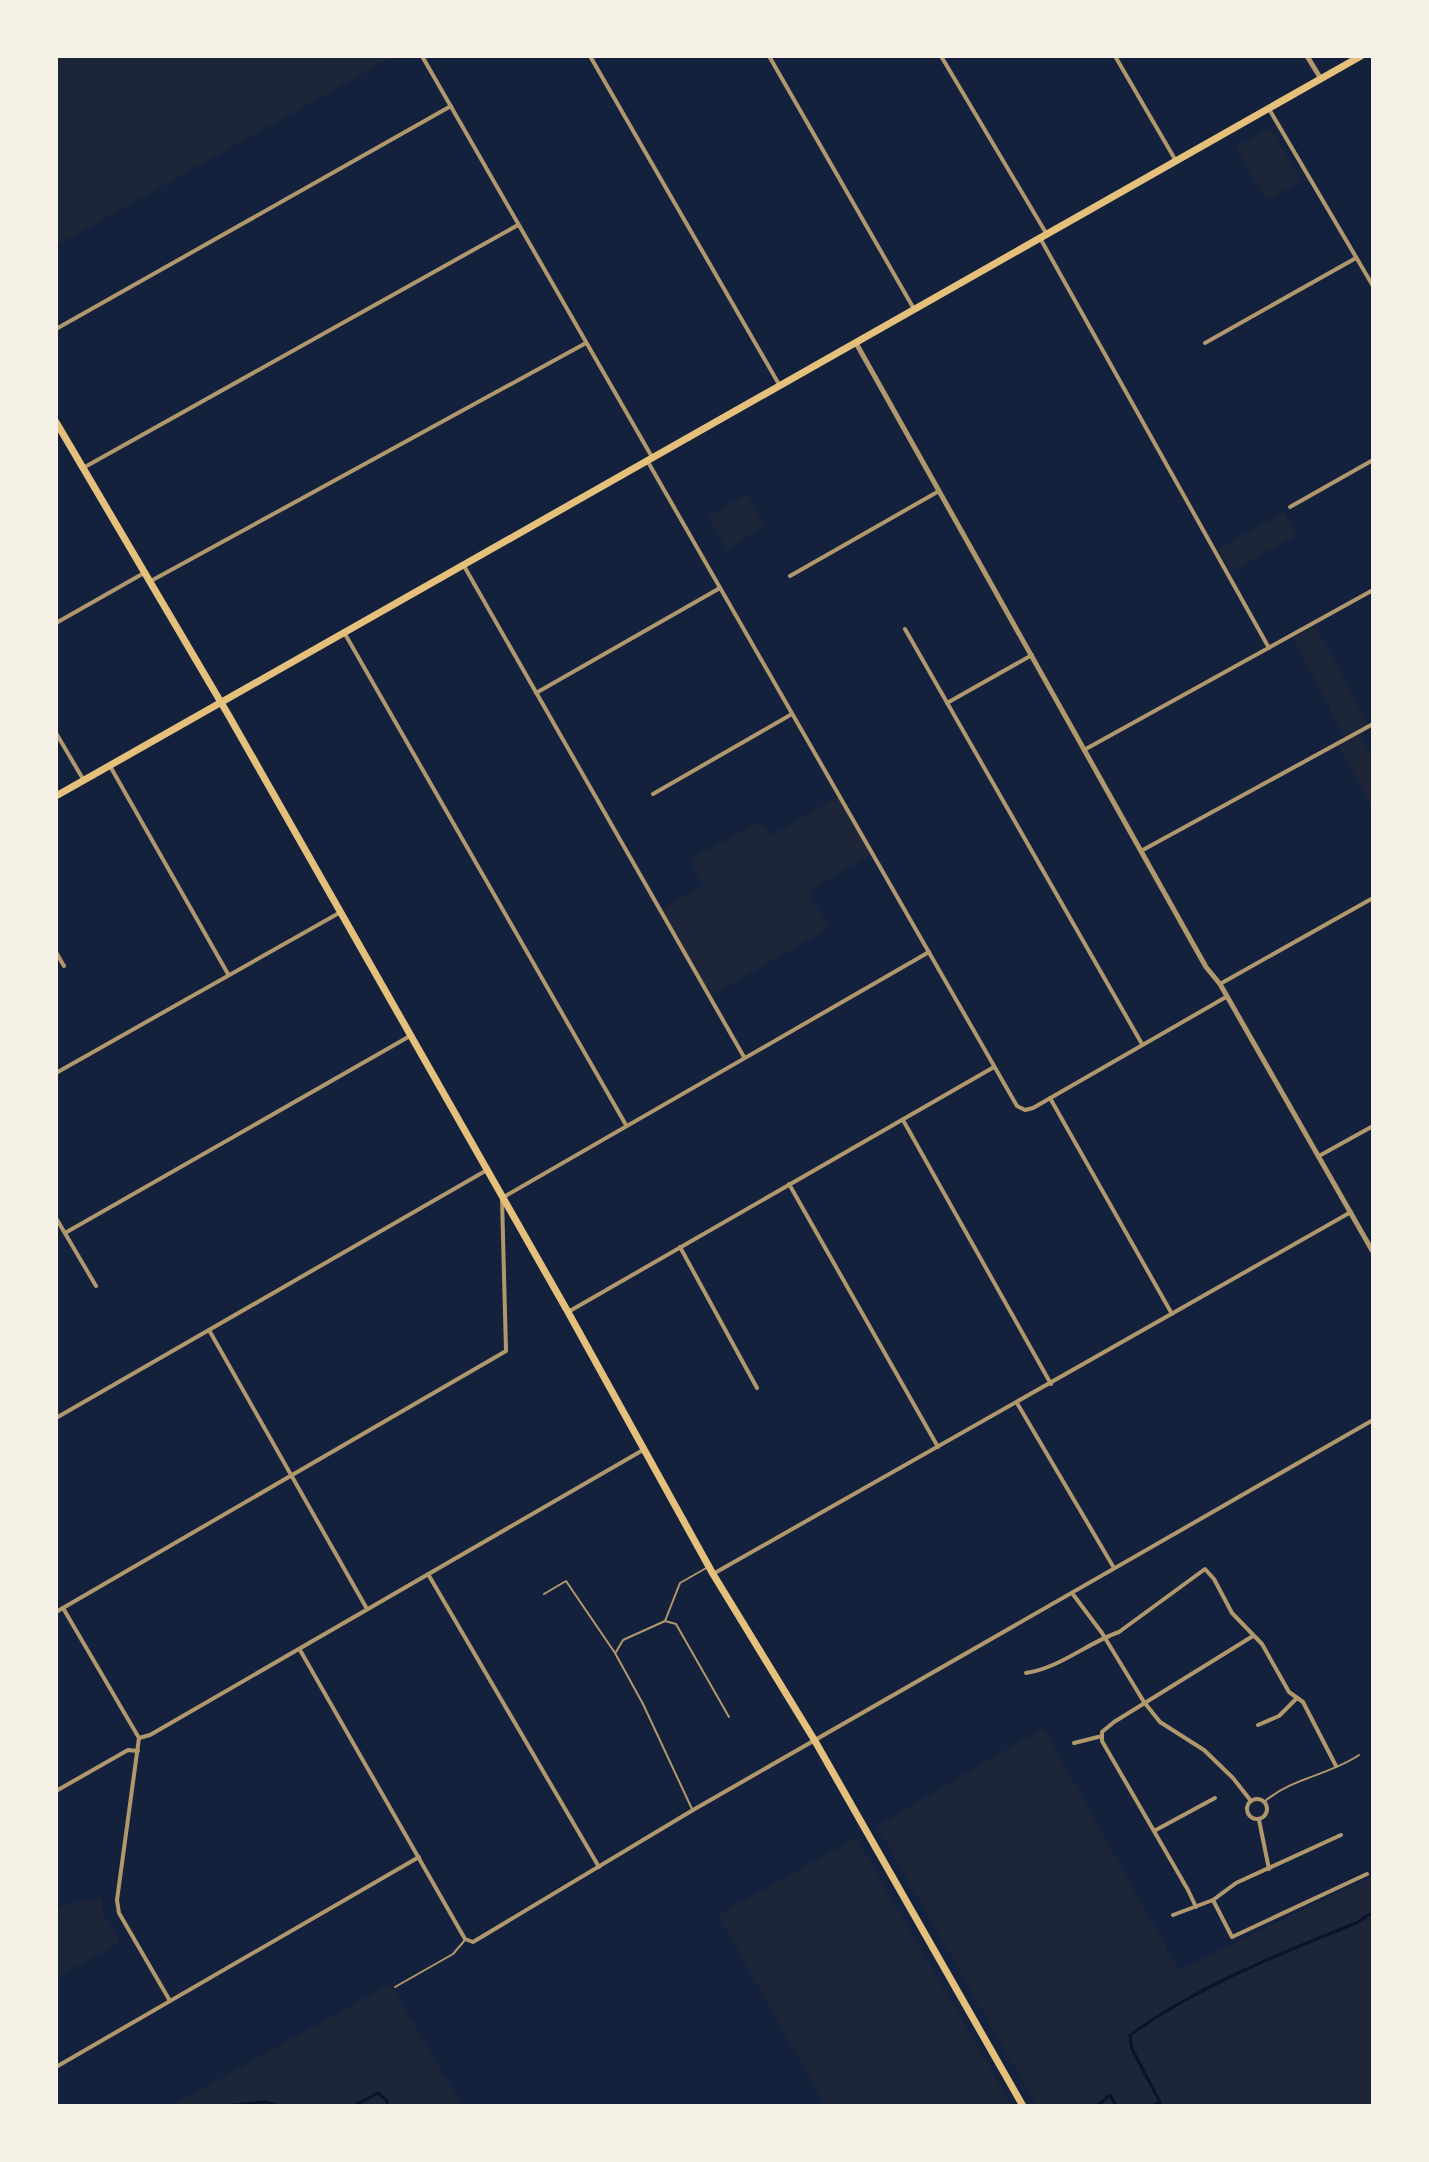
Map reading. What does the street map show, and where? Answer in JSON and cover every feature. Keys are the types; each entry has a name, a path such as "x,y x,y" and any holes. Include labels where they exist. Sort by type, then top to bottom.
{"main road":[{"path":"56,796 1361,56"},
{"path":"56,422 221,703 568,1312 711,1570 815,1741 1023,2106"}],"street":[{"path":"422,56 586,343 720,588 1017,1106 1025,1110 1033,1108 1226,997"},
{"path":"590,56 780,386"},
{"path":"769,56 914,309"},
{"path":"941,56 1269,648"},
{"path":"1115,56 1176,161"},
{"path":"1307,56 1321,79"},
{"path":"56,329 451,106"},
{"path":"1268,108 1373,286"},
{"path":"83,468 518,225"},
{"path":"1205,343 1356,258"},
{"path":"149,582 586,343"},
{"path":"856,343 1206,967 1220,984 1373,1252"},
{"path":"1290,507 1373,460"},
{"path":"790,576 939,491"},
{"path":"464,565 744,1057"},
{"path":"56,623 144,573"},
{"path":"536,693 720,588"},
{"path":"1084,750 1373,590"},
{"path":"905,629 1142,1044"},
{"path":"345,632 626,1125"},
{"path":"947,703 1032,655"},
{"path":"653,794 792,714"},
{"path":"1141,851 1373,724"},
{"path":"56,733 83,781"},
{"path":"110,766 228,974"},
{"path":"1220,984 1373,898"},
{"path":"56,1073 340,912"},
{"path":"56,952 64,966"},
{"path":"56,1612 506,1351 502,1198 929,952"},
{"path":"65,1233 410,1036"},
{"path":"568,1312 994,1067"},
{"path":"1050,1098 1172,1314"},
{"path":"903,1120 1051,1384"},
{"path":"1319,1156 1373,1126"},
{"path":"56,1418 487,1170"},
{"path":"789,1184 938,1447"},
{"path":"711,1570 1051,1384 1351,1212"},
{"path":"56,1218 96,1286"},
{"path":"679,1246 757,1388"},
{"path":"209,1330 367,1609"},
{"path":"1017,1403 1114,1568"},
{"path":"300,1650 465,1939 473,1942 693,1810 1373,1420"},
{"path":"139,1738 150,1735 300,1650 645,1449"},
{"path":"1026,1673 1041,1671 1119,1632 1205,1569 1214,1579 1232,1613 1262,1644 1289,1692 1303,1702 1336,1766"},
{"path":"428,1574 599,1867"},
{"path":"1072,1593 1105,1637 1160,1722 1204,1750 1251,1801"},
{"path":"63,1608 139,1738 117,1900 119,1913 170,2001"},
{"path":"1196,1907 1102,1741 1102,1732 1213,1658 1253,1636"},
{"path":"1258,1725 1279,1716 1297,1698"},
{"path":"1074,1743 1102,1736"},
{"path":"56,1791 128,1750 138,1751"},
{"path":"1154,1831 1215,1798"},
{"path":"1258,1799 1264,1802 1267,1812 1259,1820 1253,1819 1247,1812 1247,1805 1258,1799"},
{"path":"1259,1820 1269,1869"},
{"path":"1173,1915 1213,1900 1236,1883 1341,1835"},
{"path":"56,2067 419,1857"},
{"path":"1213,1900 1232,1937 1367,1874"}],"lane":[{"path":"665,1621 680,1583 711,1570"},
{"path":"544,1594 566,1581 615,1653 693,1810"},
{"path":"615,1653 623,1640 665,1621 676,1624 729,1717"},
{"path":"1264,1802 1279,1791 1359,1755"},
{"path":"395,1987 453,1954 465,1939"}],"shaded area":[{"path":"56,56 394,56 56,246"},
{"path":"1270,128 1301,181 1267,201 1236,147"},
{"path":"746,494 765,526 727,549 708,517"},
{"path":"1284,512 1297,535 1231,572 1218,549"},
{"path":"1315,626 1369,726 1358,732 1373,760 1373,809 1337,744 1346,738 1292,638"},
{"path":"839,796 872,853 808,892 829,928 710,996 660,910 704,885 690,859 761,821 771,836"},
{"path":"1043,1728 1179,1970 1373,1876 1373,2106 1037,2106 877,1826"},
{"path":"856,1838 1012,2106 826,2106 718,1915"},
{"path":"102,1898 102,1913 120,1942 56,1978 56,1909"},
{"path":"390,1984 462,2106 171,2106"}],"waterway":[{"path":"1152,2106 1160,2102 1132,2049 1130,2035 1211,1986 1356,1923 1373,1912"},
{"path":"353,2106 378,2093 387,2101 387,2106"},
{"path":"1097,2106 1110,2095 1116,2106"},
{"path":"222,2106 266,2102 279,2106"}]}
